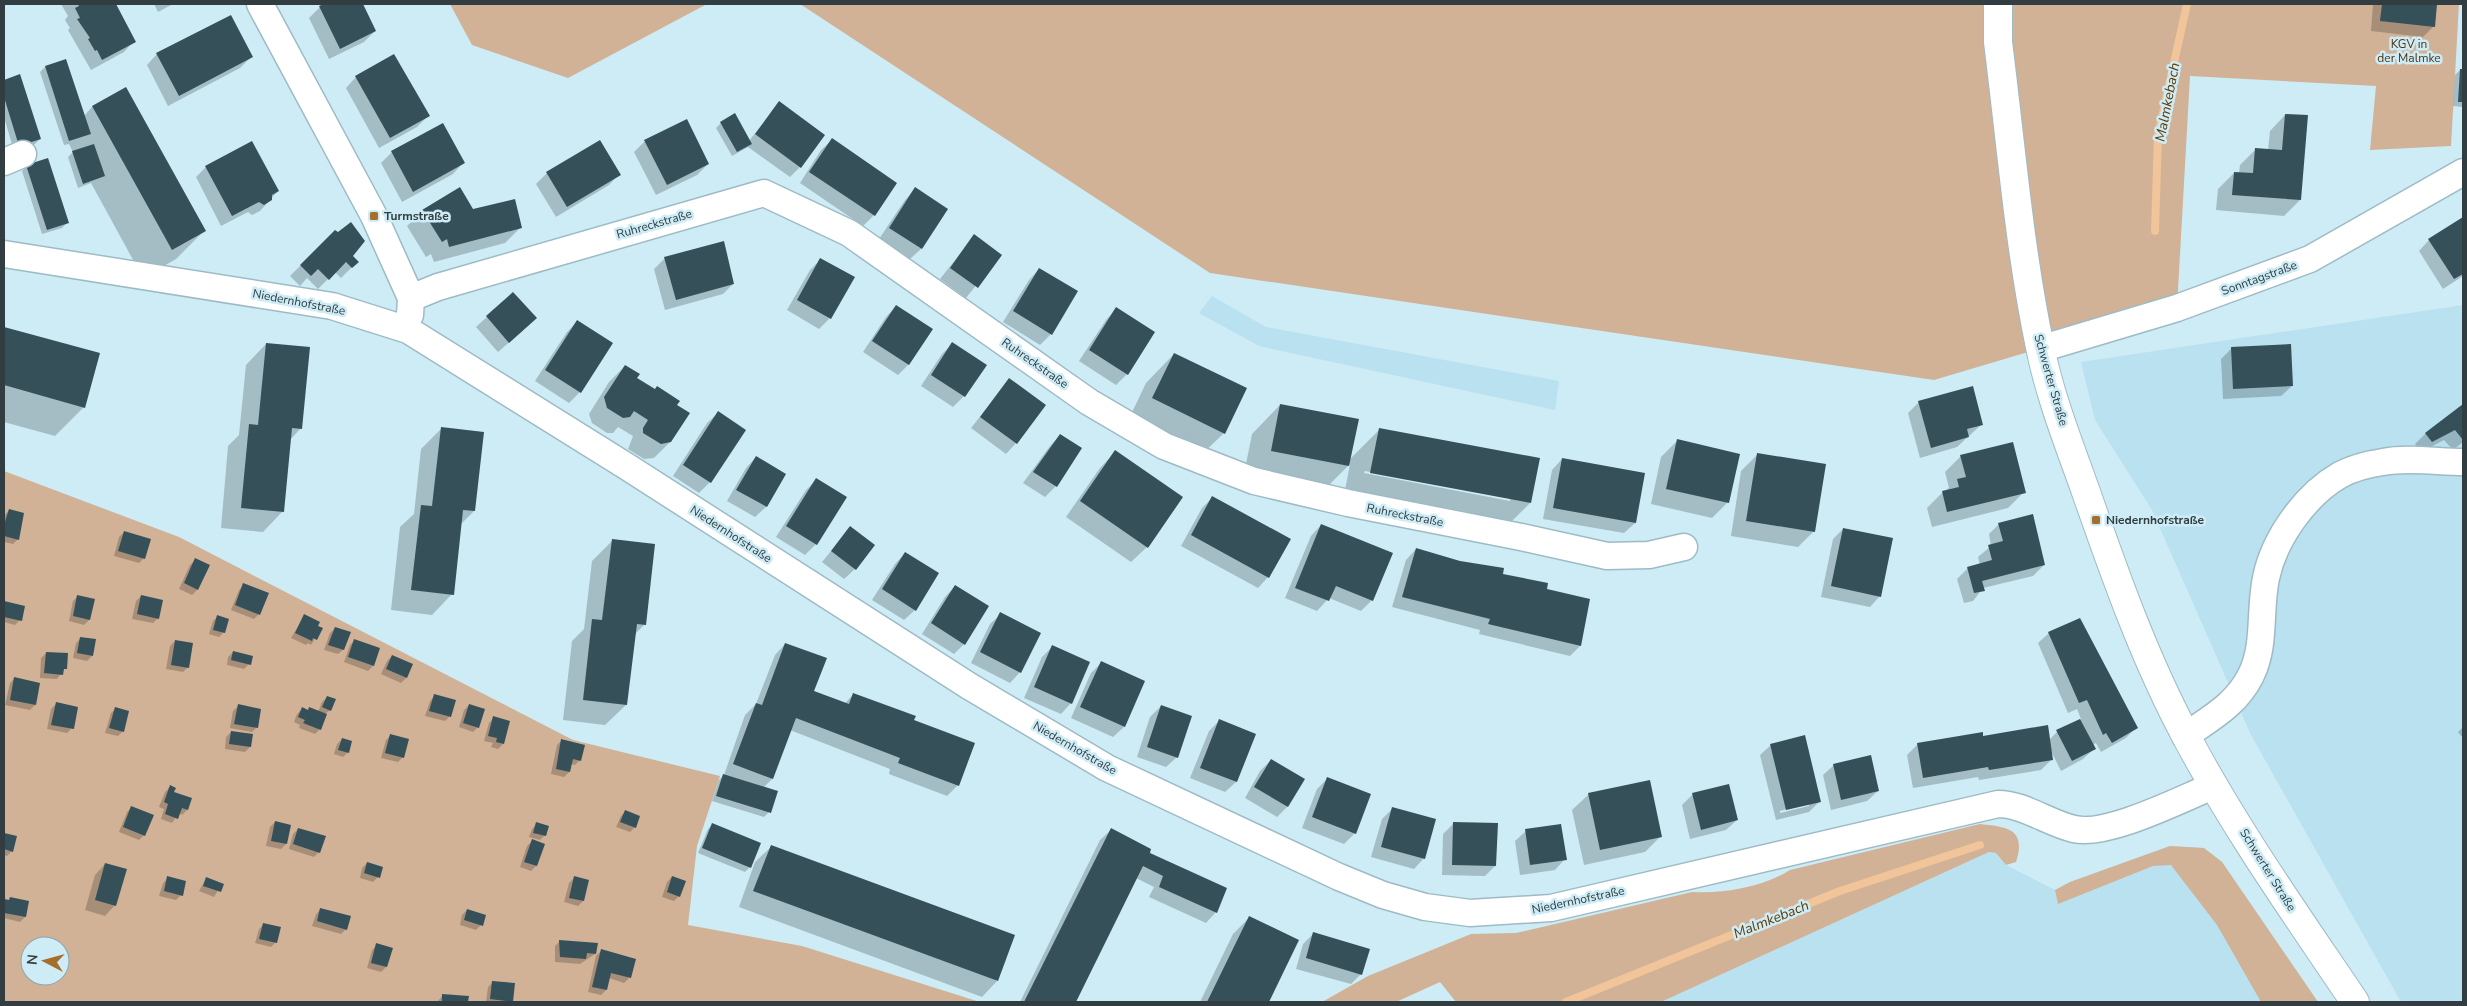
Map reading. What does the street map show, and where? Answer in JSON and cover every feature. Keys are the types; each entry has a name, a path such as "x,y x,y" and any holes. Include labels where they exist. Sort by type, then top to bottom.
{"main road":[{"name":"Schwerter Straße","path":"1998,4 1999,52 2028,282 2040,349 2052,394 2127,605 2154,672 2185,736 2213,786 2355,1002"}],"street":[{"path":"260,4 374,216 411,298 408,330"},
{"name":"Sonntagstraße","path":"2040,349 2177,308 2310,259 2463,172"},
{"name":"Ruhreckstraße","path":"411,298 438,286 764,193 849,233 1089,402 1164,446 1254,481 1348,504 1521,537 1607,556 1649,555 1684,547"},
{"name":"Niedernhofstraße","path":"4,254 332,306 408,330 634,471 969,686 1107,768 1339,877 1383,895 1425,907 1470,913 1551,908 1998,804 2010,804 2076,830 2099,829 2118,824 2213,786"},
{"path":"2185,736 2228,708 2252,674 2258,655 2266,578 2271,561 2292,522 2308,501 2340,475 2362,467 2386,461 2463,462"}],"shaded area":[{"path":"1212,296 1266,327 1559,381 1555,410 1259,346 1199,313"},
{"path":"2463,305 2463,1002 2401,1002 2251,735 2152,510 2095,420 2081,362"},
{"path":"2170,846 2204,848 2222,862 2318,1002 1661,1002 1989,852 1996,853 2006,865 2055,890 2070,882"}],"green space":[{"path":"450,4 707,4 568,78 472,45"},
{"name":"KGV in der Malmke","path":"800,4 2459,4 2451,146 2370,150 2376,86 2190,76 2177,308 1934,380 1210,273"},
{"path":"4,471 179,537 573,740 720,776 697,846 688,925 802,946 980,1002 4,1002"},
{"path":"1980,824 1998,826 2012,831 2019,842 2016,862 2006,865 1996,853 1989,852 1661,1002 1456,1002 1440,982 1396,1002 1322,1002 1368,976 1471,934 1516,933 1692,892 1717,892 1743,888 1768,881 1790,870"},
{"path":"2170,846 2204,848 2222,862 2318,1002 2261,1002 2217,925 2171,865 2153,866 2058,904 2055,890 2070,882"}],"building":[{"path":"78,4 116,4 136,42 102,60 77,19 80,18 75,8 79,6"},
{"path":"324,4 363,4 376,31 340,49 319,6"},
{"path":"2382,4 2437,4 2435,27 2380,21"},
{"path":"231,15 253,57 179,96 156,53"},
{"path":"394,54 430,116 390,138 355,76"},
{"path":"66,59 91,134 69,141 45,66"},
{"path":"2460,69 2463,69 2463,102 2458,102"},
{"path":"20,74 41,139 19,146 4,97 4,80"},
{"path":"126,87 206,231 172,250 92,106"},
{"path":"779,101 825,135 801,168 755,134"},
{"path":"735,113 752,144 737,152 720,122"},
{"path":"2285,114 2308,115 2301,200 2232,195 2234,172 2253,173 2255,148 2282,150"},
{"path":"687,119 709,164 667,185 644,140"},
{"path":"443,123 465,163 413,192 391,151"},
{"path":"832,138 897,183 875,216 809,172"},
{"path":"600,140 621,175 567,207 546,172"},
{"path":"252,141 279,191 272,195 272,200 264,205 259,202 232,216 205,166"},
{"path":"94,144 105,176 83,184 72,151"},
{"path":"48,158 69,223 47,230 26,165"},
{"path":"460,187 473,209 515,199 522,228 449,247 447,239 442,242 422,210"},
{"path":"915,187 948,209 922,249 889,228"},
{"path":"2463,217 2463,274 2454,279 2428,239"},
{"path":"351,222 365,241 353,256 359,262 352,268 346,262 329,280 318,269 311,276 300,265 335,230 338,232"},
{"path":"974,234 1002,255 978,288 950,268"},
{"path":"724,241 734,284 676,300 664,257"},
{"path":"820,258 855,277 831,319 797,300"},
{"path":"1039,268 1078,291 1052,335 1013,311"},
{"path":"513,292 537,318 509,343 486,316"},
{"path":"896,305 933,329 909,365 872,341"},
{"path":"1116,307 1155,332 1128,375 1089,350"},
{"path":"577,320 613,343 581,393 545,370"},
{"path":"4,327 100,353 85,408 4,385"},
{"path":"952,342 987,365 965,397 931,375"},
{"path":"266,343 310,347 302,429 292,428 284,512 241,508 249,424 258,425"},
{"path":"2291,344 2293,386 2233,389 2231,347"},
{"path":"1174,353 1247,388 1225,434 1152,398"},
{"path":"625,365 640,374 637,378 655,389 657,386 680,401 677,405 690,413 671,442 661,444 643,433 643,428 648,420 634,411 630,417 623,418 607,408 604,397"},
{"path":"1009,378 1046,405 1017,444 980,417"},
{"path":"1973,386 1983,425 1967,429 1969,437 1931,448 1918,401"},
{"path":"1280,404 1359,419 1349,466 1271,451"},
{"path":"2463,404 2463,440 2455,430 2432,442 2425,433"},
{"path":"718,411 746,430 711,483 683,465"},
{"path":"441,427 484,432 475,511 463,510 454,595 411,590 421,505 432,506"},
{"path":"1379,428 1540,458 1531,503 1370,473"},
{"path":"1060,434 1082,448 1057,487 1033,472"},
{"path":"1677,439 1740,454 1729,503 1666,489"},
{"path":"2013,442 2026,493 1947,512 1942,491 1959,487 1957,479 1966,477 1960,455"},
{"path":"1115,450 1183,497 1148,548 1080,501"},
{"path":"1757,453 1826,464 1815,532 1746,521"},
{"path":"756,456 786,474 767,507 736,490"},
{"path":"1562,458 1645,473 1636,523 1553,508"},
{"path":"816,478 847,497 817,545 786,526"},
{"path":"1212,496 1291,539 1269,578 1191,535"},
{"path":"9,509 24,513 19,540 4,536 4,525"},
{"path":"2033,514 2045,565 1982,581 1985,591 1974,593 1967,567 1992,560 1988,545 2003,541 1998,523"},
{"path":"1321,524 1393,553 1373,601 1336,586 1329,601 1295,588"},
{"path":"850,526 875,545 856,570 831,551"},
{"path":"1843,528 1893,538 1881,597 1831,586"},
{"path":"124,531 151,539 145,559 118,551"},
{"path":"612,539 655,544 646,625 637,624 627,705 583,700 592,619 602,620"},
{"path":"1416,548 1460,561 1504,568 1503,574 1548,583 1547,589 1590,599 1581,646 1488,624 1490,619 1402,597"},
{"path":"905,552 939,573 916,611 882,589"},
{"path":"195,558 210,565 198,590 184,583"},
{"path":"243,583 269,593 260,615 235,605"},
{"path":"955,585 989,606 965,645 931,623"},
{"path":"77,595 95,599 90,620 73,616"},
{"path":"141,595 163,600 159,619 137,614"},
{"path":"4,601 25,606 22,621 4,617"},
{"path":"1000,612 1041,633 1021,673 980,652"},
{"path":"304,614 320,622 318,626 323,628 317,640 313,638 312,641 295,633"},
{"path":"217,615 229,619 225,633 213,630"},
{"path":"2080,618 2138,728 2112,743 2106,733 2103,735 2087,700 2079,703 2048,632"},
{"path":"335,627 351,632 344,650 328,645"},
{"path":"80,637 96,639 93,656 77,653"},
{"path":"354,639 380,648 374,666 348,657"},
{"path":"175,640 193,643 189,668 171,665"},
{"path":"785,643 827,658 814,691 849,704 853,693 916,716 914,720 975,743 959,786 898,763 900,758 796,718 773,779 733,764 756,703 762,705"},
{"path":"1052,645 1090,662 1072,704 1034,687"},
{"path":"233,651 253,656 251,665 231,660"},
{"path":"46,652 68,653 67,669 64,669 63,675 44,673"},
{"path":"392,655 413,664 407,678 386,669"},
{"path":"1101,661 1145,681 1125,727 1080,707"},
{"path":"14,677 40,683 36,705 10,700"},
{"path":"434,694 456,700 451,717 429,711"},
{"path":"327,696 336,699 331,711 322,707"},
{"path":"56,702 78,707 74,729 51,725"},
{"path":"238,704 261,709 258,728 234,724"},
{"path":"469,704 485,709 479,728 463,723"},
{"path":"1161,705 1192,716 1178,758 1147,747"},
{"path":"115,707 129,711 124,732 109,728"},
{"path":"302,707 308,710 309,707 327,714 321,730 303,723 305,720 298,717"},
{"path":"493,716 510,721 504,744 496,742 497,738 488,736"},
{"path":"1219,719 1256,734 1237,782 1200,768"},
{"path":"2080,719 2096,749 2072,761 2056,730"},
{"path":"2048,725 2053,760 1989,770 1988,767 1923,778 1917,743 1983,732 1983,736"},
{"path":"231,731 253,734 251,747 229,744"},
{"path":"390,734 409,739 404,758 385,753"},
{"path":"1805,735 1821,802 1786,810 1770,744"},
{"path":"342,738 352,741 349,753 338,750"},
{"path":"561,739 585,745 581,761 573,759 570,772 556,769"},
{"path":"1871,755 1879,791 1841,800 1833,764"},
{"path":"1271,759 1305,779 1288,807 1254,787"},
{"path":"723,774 778,791 771,813 716,796"},
{"path":"1327,777 1371,794 1356,834 1312,817"},
{"path":"1650,780 1662,837 1600,850 1588,793"},
{"path":"1729,784 1738,820 1701,830 1692,793"},
{"path":"170,785 176,788 174,792 192,798 188,810 182,808 178,819 165,814 168,804 164,802"},
{"path":"131,806 154,815 145,836 123,827"},
{"path":"1392,807 1436,819 1425,859 1381,847"},
{"path":"625,810 640,816 636,828 620,822"},
{"path":"275,821 291,825 287,844 271,841"},
{"path":"536,822 549,826 546,836 533,833"},
{"path":"1453,822 1498,823 1496,866 1452,865"},
{"path":"712,823 761,843 751,868 702,848"},
{"path":"1561,824 1567,860 1530,865 1525,829"},
{"path":"298,828 326,836 320,853 293,844"},
{"path":"1111,828 1151,849 1150,853 1227,888 1217,913 1159,887 1163,876 1143,866 1076,1002 1024,1002"},
{"path":"4,833 17,836 13,852 4,849"},
{"path":"532,839 545,844 537,866 524,862"},
{"path":"771,845 1015,935 998,981 753,891"},
{"path":"367,862 383,867 380,878 364,873"},
{"path":"105,863 127,869 116,906 95,900"},
{"path":"167,876 186,881 183,896 164,891"},
{"path":"574,876 589,880 584,901 569,898"},
{"path":"672,876 686,881 680,897 667,892"},
{"path":"206,877 224,884 221,892 203,886"},
{"path":"10,897 29,901 26,917 4,913 4,899 9,900"},
{"path":"320,908 351,916 347,930 317,921"},
{"path":"467,909 486,915 483,926 464,920"},
{"path":"1249,916 1299,940 1269,1002 1207,1002"},
{"path":"263,923 281,927 277,943 259,939"},
{"path":"1313,932 1370,949 1362,975 1306,958"},
{"path":"559,940 598,943 596,954 587,953 586,959 560,957"},
{"path":"376,943 393,948 387,967 371,963"},
{"path":"601,949 636,959 631,978 611,973 607,990 592,987"},
{"path":"492,981 515,983 513,1002 490,999"},
{"path":"442,994 469,996 468,1002 442,1002"}],"waterway":[{"name":"Malmkebach","path":"2155,231 2158,135 2187,4"},
{"name":"Malmkebach","path":"1566,1002 1840,891 1980,845"}],"place":[{"name":"Turmstraße","path":"374,216"},
{"name":"Niedernhofstraße","path":"2096,520"}]}
